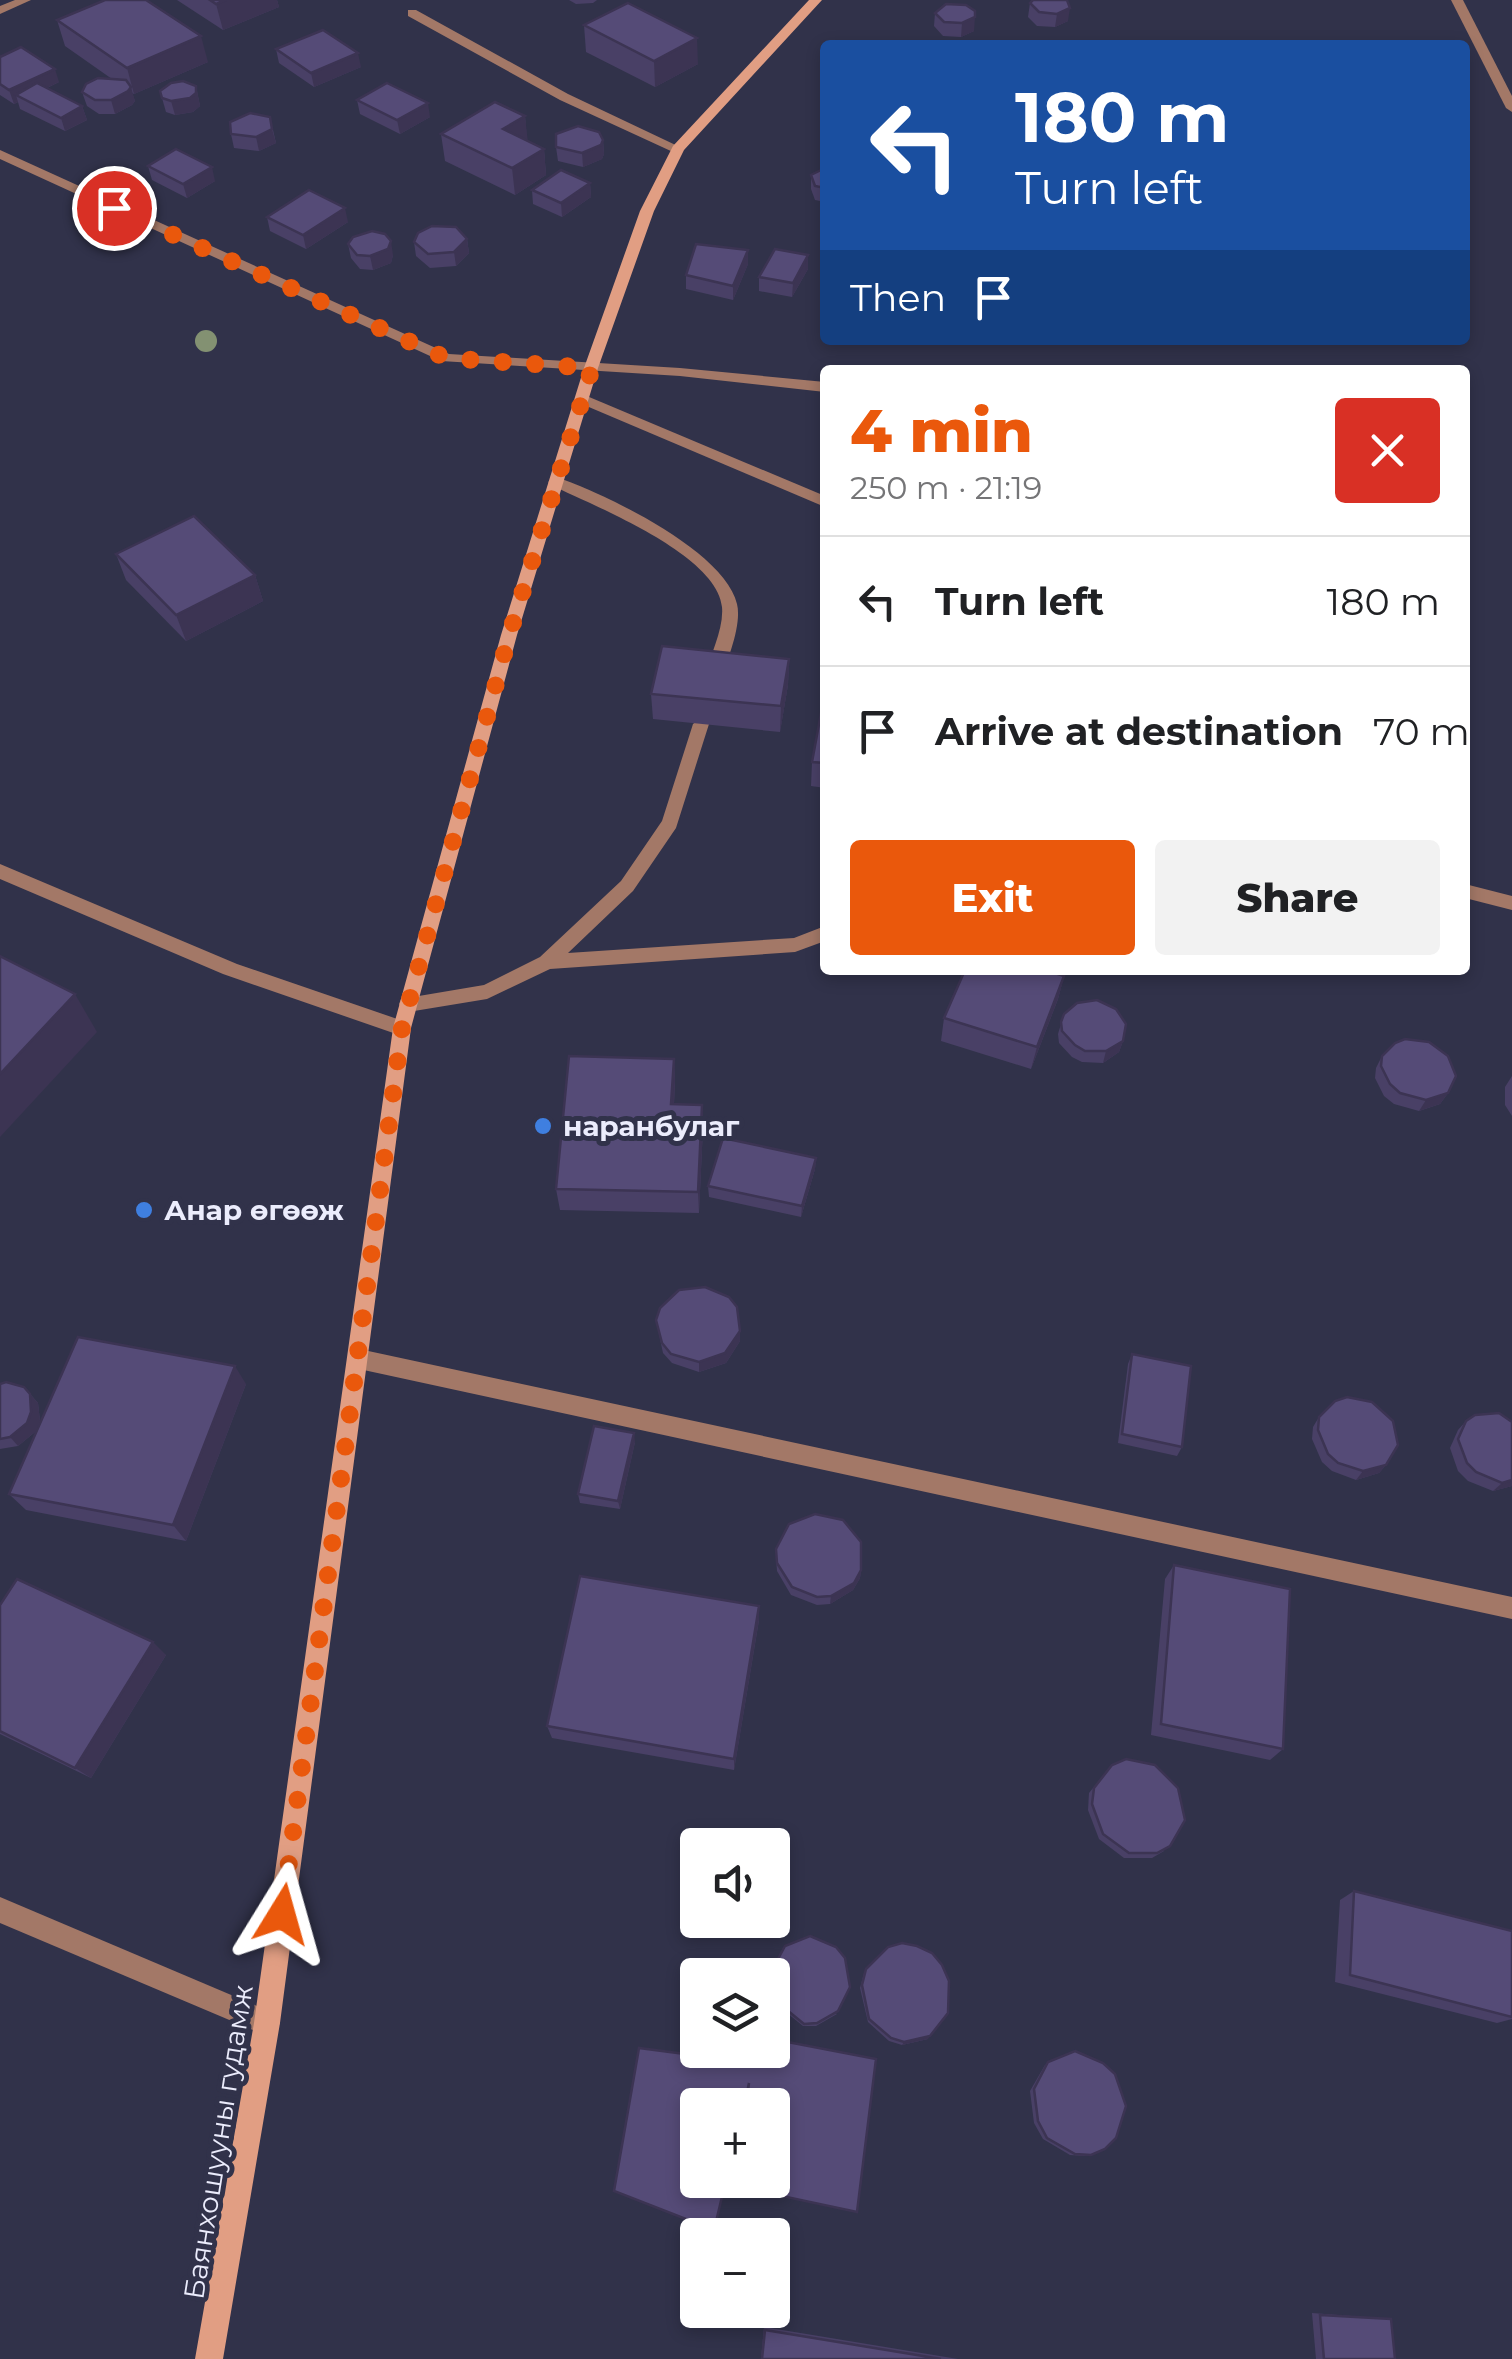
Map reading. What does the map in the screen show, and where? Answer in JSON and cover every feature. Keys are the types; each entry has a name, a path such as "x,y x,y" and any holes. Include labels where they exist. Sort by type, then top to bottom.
{"main road":[{"name":"Баянхошууны гудамж","path":"209,2359 266,2023 408,1004 509,636 592,368 647,211 678,149 816,0"}],"street":[{"path":"0,10 26,0"},
{"path":"1457,0 1512,108"},
{"path":"412,12 564,97 678,149"},
{"path":"0,154 446,358 680,372 820,386"},
{"path":"582,399 820,500"},
{"path":"556,482 674,541 715,576 730,606 713,677"},
{"path":"408,1004 487,992 548,962 626,886 670,823 701,724"},
{"path":"0,871 230,970 402,1028"},
{"path":"1470,892 1512,904"},
{"path":"548,962 795,945 820,934"},
{"path":"359,1359 1512,1608"},
{"path":"0,1910 266,2023"}],"building":[{"path":"105,0 146,0 201,36 127,68 57,20"},
{"path":"1067,0 1070,8 1057,14 1039,12 1030,3"},
{"path":"628,3 697,38 654,61 584,25"},
{"path":"946,4 966,5 975,11 975,17 962,23 944,22 935,13"},
{"path":"323,30 358,53 311,73 276,49"},
{"path":"21,47 55,69 9,90 0,84 0,57"},
{"path":"98,78 126,80 131,87 111,100 95,100 82,92 86,84"},
{"path":"183,81 196,86 196,93 171,101 162,98 160,91"},
{"path":"37,83 82,106 61,118 16,95"},
{"path":"387,83 428,103 397,120 357,100"},
{"path":"495,102 525,116 503,129 544,149 512,168 441,134"},
{"path":"250,113 270,117 272,129 256,137 231,134 230,122"},
{"path":"578,126 599,132 601,145 582,153 556,147 556,134"},
{"path":"176,149 212,167 183,184 148,166"},
{"path":"561,170 590,183 561,203 532,190"},
{"path":"820,170 820,187 815,186 811,175"},
{"path":"309,190 345,208 303,235 267,217"},
{"path":"432,226 456,227 467,239 454,252 428,254 414,242 418,233"},
{"path":"372,231 385,234 391,241 388,249 370,256 357,255 348,244 353,237"},
{"path":"696,244 748,250 733,286 686,275"},
{"path":"775,249 808,255 793,283 759,277"},
{"path":"194,516 255,575 176,615 116,554"},
{"path":"662,646 789,659 781,706 651,694"},
{"path":"820,719 820,763 812,762"},
{"path":"0,956 75,994 0,1074"},
{"path":"963,975 1064,976 1037,1047 944,1018"},
{"path":"1097,1000 1116,1009 1126,1024 1123,1041 1106,1051 1085,1051 1062,1031 1061,1022 1077,1003"},
{"path":"1405,1039 1429,1042 1448,1056 1456,1076 1448,1093 1426,1100 1400,1093 1390,1084 1381,1066 1382,1056"},
{"path":"569,1056 674,1059 671,1104 702,1105 698,1192 556,1189"},
{"path":"723,1138 816,1158 802,1206 708,1186"},
{"path":"705,1287 729,1297 737,1307 740,1331 725,1353 699,1362 671,1354 662,1343 656,1320 660,1308 679,1290"},
{"path":"78,1337 235,1366 173,1525 9,1494"},
{"path":"1132,1354 1191,1366 1182,1447 1122,1434"},
{"path":"0,1384 24,1387 30,1394 31,1412 27,1423 10,1437 0,1439"},
{"path":"1347,1397 1372,1402 1393,1421 1398,1445 1386,1465 1363,1471 1338,1463 1328,1454 1318,1430 1319,1417 1335,1401"},
{"path":"1499,1413 1512,1422 1512,1480 1502,1483 1476,1472 1467,1463 1458,1439 1466,1421 1475,1415"},
{"path":"594,1426 634,1433 618,1501 578,1494"},
{"path":"815,1514 843,1520 861,1542 861,1570 854,1583 831,1596 817,1597 792,1587 777,1563 776,1549 789,1524"},
{"path":"1174,1565 1290,1589 1283,1749 1161,1724"},
{"path":"580,1576 759,1606 734,1759 547,1726"},
{"path":"17,1579 153,1642 75,1768 0,1731 0,1605"},
{"path":"1126,1759 1155,1765 1178,1788 1185,1820 1170,1846 1157,1853 1129,1853 1103,1834 1092,1804 1094,1788 1112,1765"},
{"path":"1354,1891 1512,1931 1512,2017 1350,1975"},
{"path":"810,1936 836,1947 845,1958 850,1987 838,2011 817,2023 804,2024 790,2012 790,1958 779,1958 785,1946"},
{"path":"902,1943 932,1953 949,1981 948,2013 930,2036 904,2042 891,2038 869,2019 862,1985 866,1969 888,1947"},
{"path":"790,2042 876,2059 857,2212 790,2198 790,2088 748,2088 749,2083 748,2088 680,2088 680,2198 722,2198 717,2218 683,2218 614,2191 639,2048 680,2053 680,2068 790,2068"},
{"path":"1075,2051 1103,2063 1115,2074 1126,2106 1116,2138 1091,2155 1075,2154 1047,2138 1038,2121 1034,2089 1048,2062"},
{"path":"1320,2315 1391,2319 1395,2359 1324,2359"},
{"path":"765,2330 941,2359 762,2359"}],"place":[{"name":"наранбулаг","path":"543,1126"},
{"name":"Анар өгөөж","path":"144,1210"}],"route":[{"path":"114,208 446,358 592,368 509,636 402,1028 282,1914"}]}
